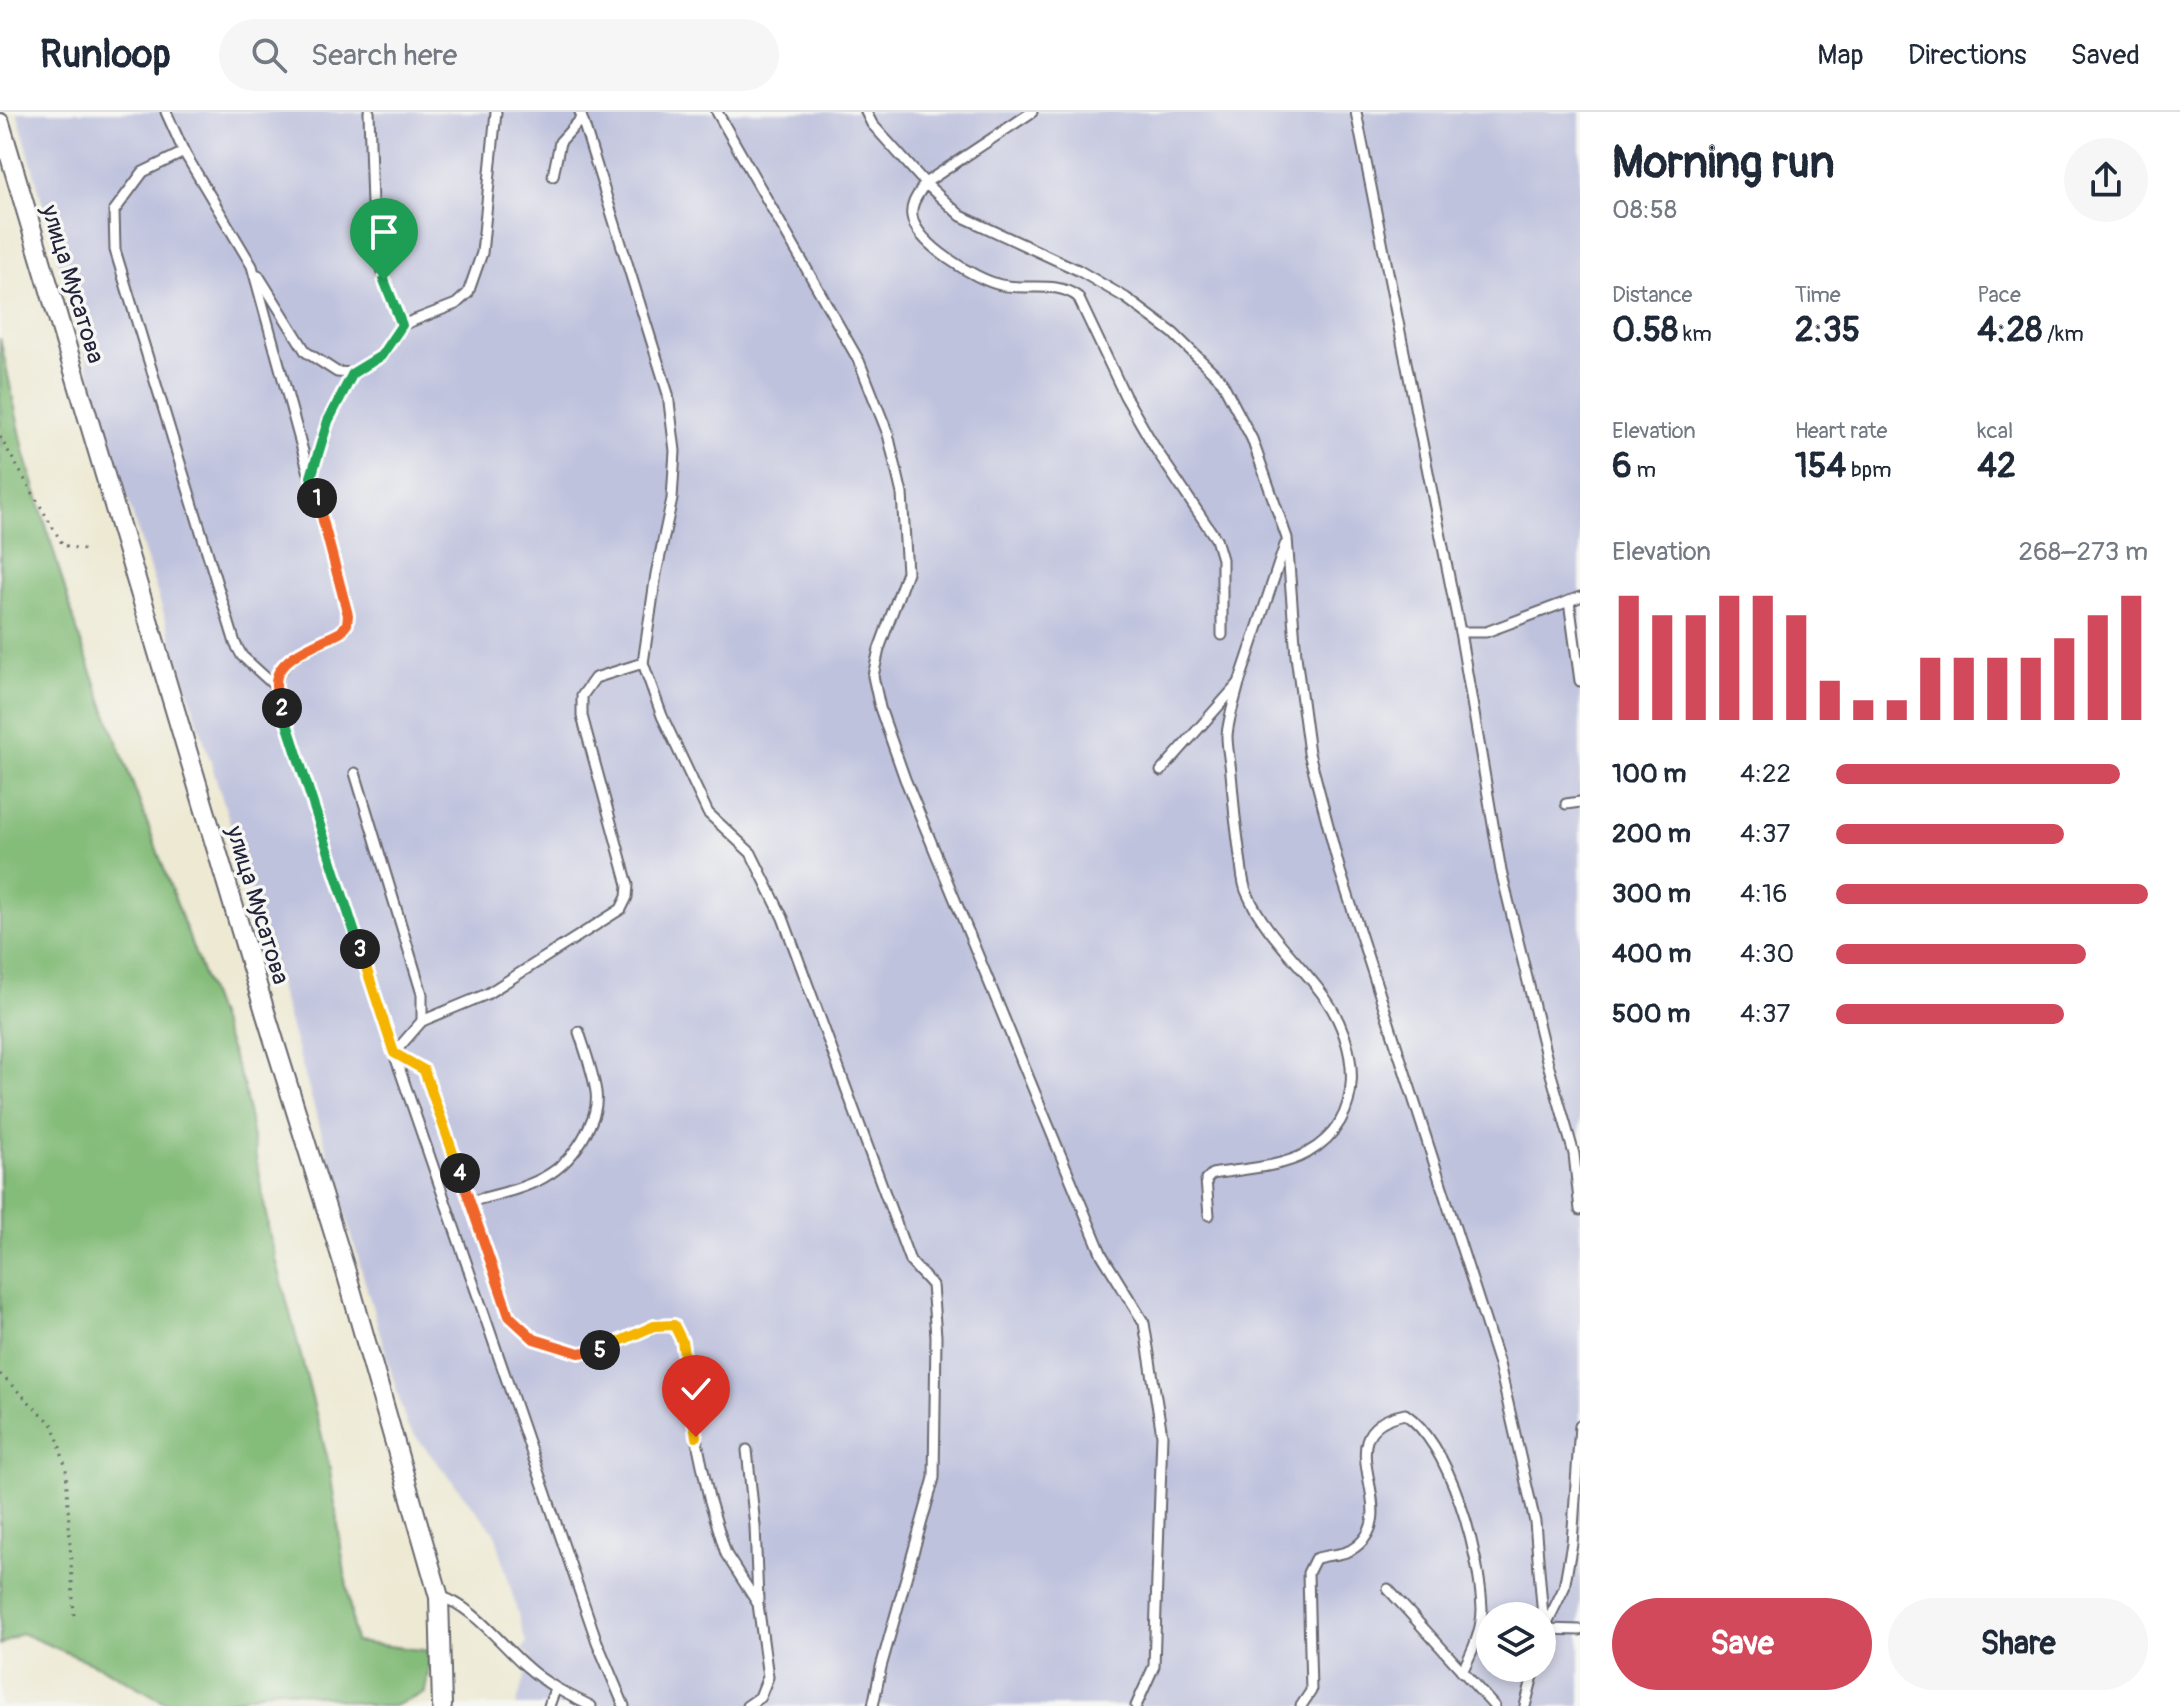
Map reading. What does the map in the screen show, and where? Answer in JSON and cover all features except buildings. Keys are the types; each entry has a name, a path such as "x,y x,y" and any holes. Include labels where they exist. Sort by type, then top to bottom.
{"street":[{"name":"улица Мусатова","path":"0,123 266,1015 346,1272 439,1597 442,1706"}],"lane":[{"path":"166,112 184,152 306,352 337,372 353,373"},
{"path":"369,112 372,204 384,280 402,325"},
{"path":"311,477 328,421 353,373 381,356 402,325 456,304 468,293 482,253 496,112"},
{"path":"717,112 859,361 888,434 902,494 907,572 873,676 880,708 905,779 1102,1255 1144,1323 1162,1435 1154,1666 1136,1706"},
{"path":"866,112 881,135 925,183 961,216 1078,270 1126,298 1183,343 1221,380 1246,427 1287,538 1296,656 1309,753 1340,871 1499,1364 1535,1522 1541,1602"},
{"path":"1032,112 925,183 912,205 912,220 922,236 960,268 999,285 1058,287 1069,289 1078,297 1125,396 1155,448 1216,539 1222,559 1222,635"},
{"path":"1356,112 1460,632 1501,871 1548,1064 1574,1154 1580,1210"},
{"path":"553,176 560,142 580,116"},
{"path":"580,116 668,394 675,451 672,499 656,574 643,663 662,716 708,813 751,853 783,918 910,1261 932,1285 936,1336 934,1478 873,1706"},
{"path":"184,152 143,172 114,211 115,250 235,643 242,656 275,686"},
{"path":"252,266 348,615 347,624 341,632 286,661 277,673 275,686 394,1053 597,1642 624,1706"},
{"path":"1209,1215 1206,1180 1212,1174 1287,1161 1308,1153 1339,1124 1348,1111 1352,1094 1347,1041 1337,1016 1278,942 1246,892 1235,824 1227,736 1239,683 1287,538"},
{"path":"1460,632 1486,632 1580,597"},
{"path":"1569,601 1580,681"},
{"path":"394,1053 422,1021 487,994 621,909 628,885 582,716 582,696 595,678 643,663"},
{"path":"1161,771 1239,683"},
{"path":"355,773 422,994 422,1021"},
{"path":"1566,804 1580,802"},
{"path":"469,1202 533,1185 561,1168 577,1151 596,1111 590,1068 579,1032"},
{"path":"394,1053 424,1070 509,1316 534,1339 579,1353 606,1349 654,1326 674,1325 682,1341 696,1437 709,1498 726,1554 758,1604"},
{"path":"1301,1706 1311,1691 1308,1573 1315,1559 1352,1549 1364,1538 1371,1523 1374,1504 1365,1463 1367,1437 1374,1425 1389,1417 1405,1414 1419,1424 1437,1451 1471,1531 1482,1610 1476,1646 1462,1672"},
{"path":"1556,1606 1564,1588 1570,1558 1580,1425"},
{"path":"747,1450 755,1526 758,1604 768,1677 757,1702 747,1706"},
{"path":"1388,1589 1494,1706"},
{"path":"439,1597 456,1601 555,1689 591,1706"},
{"path":"1556,1633 1580,1630"},
{"path":"1525,1706 1531,1682"},
{"path":"549,1706 555,1689"}],"path":[{"path":"0,437 63,545 84,550"},
{"path":"0,1374 54,1426 66,1469 74,1617"}],"shaded area":[{"path":"17,112 1580,112 1580,1706 516,1706 531,1656 522,1650 526,1643 495,1533 407,1426 247,877 108,437"}],"green space":[{"path":"0,338 25,455 80,640 244,1087 269,1232 329,1464 355,1642 431,1651 425,1693 394,1706 375,1706 277,1688 213,1706 172,1706 103,1668 21,1633 0,1645"}],"route":[{"path":"384,280 402,325 381,356 353,373 328,421 311,477 348,615 347,624 341,632 286,661 277,673 275,686 394,1053 424,1070 509,1316 534,1339 579,1353 606,1349 654,1326 674,1325 682,1341 696,1437"}]}
